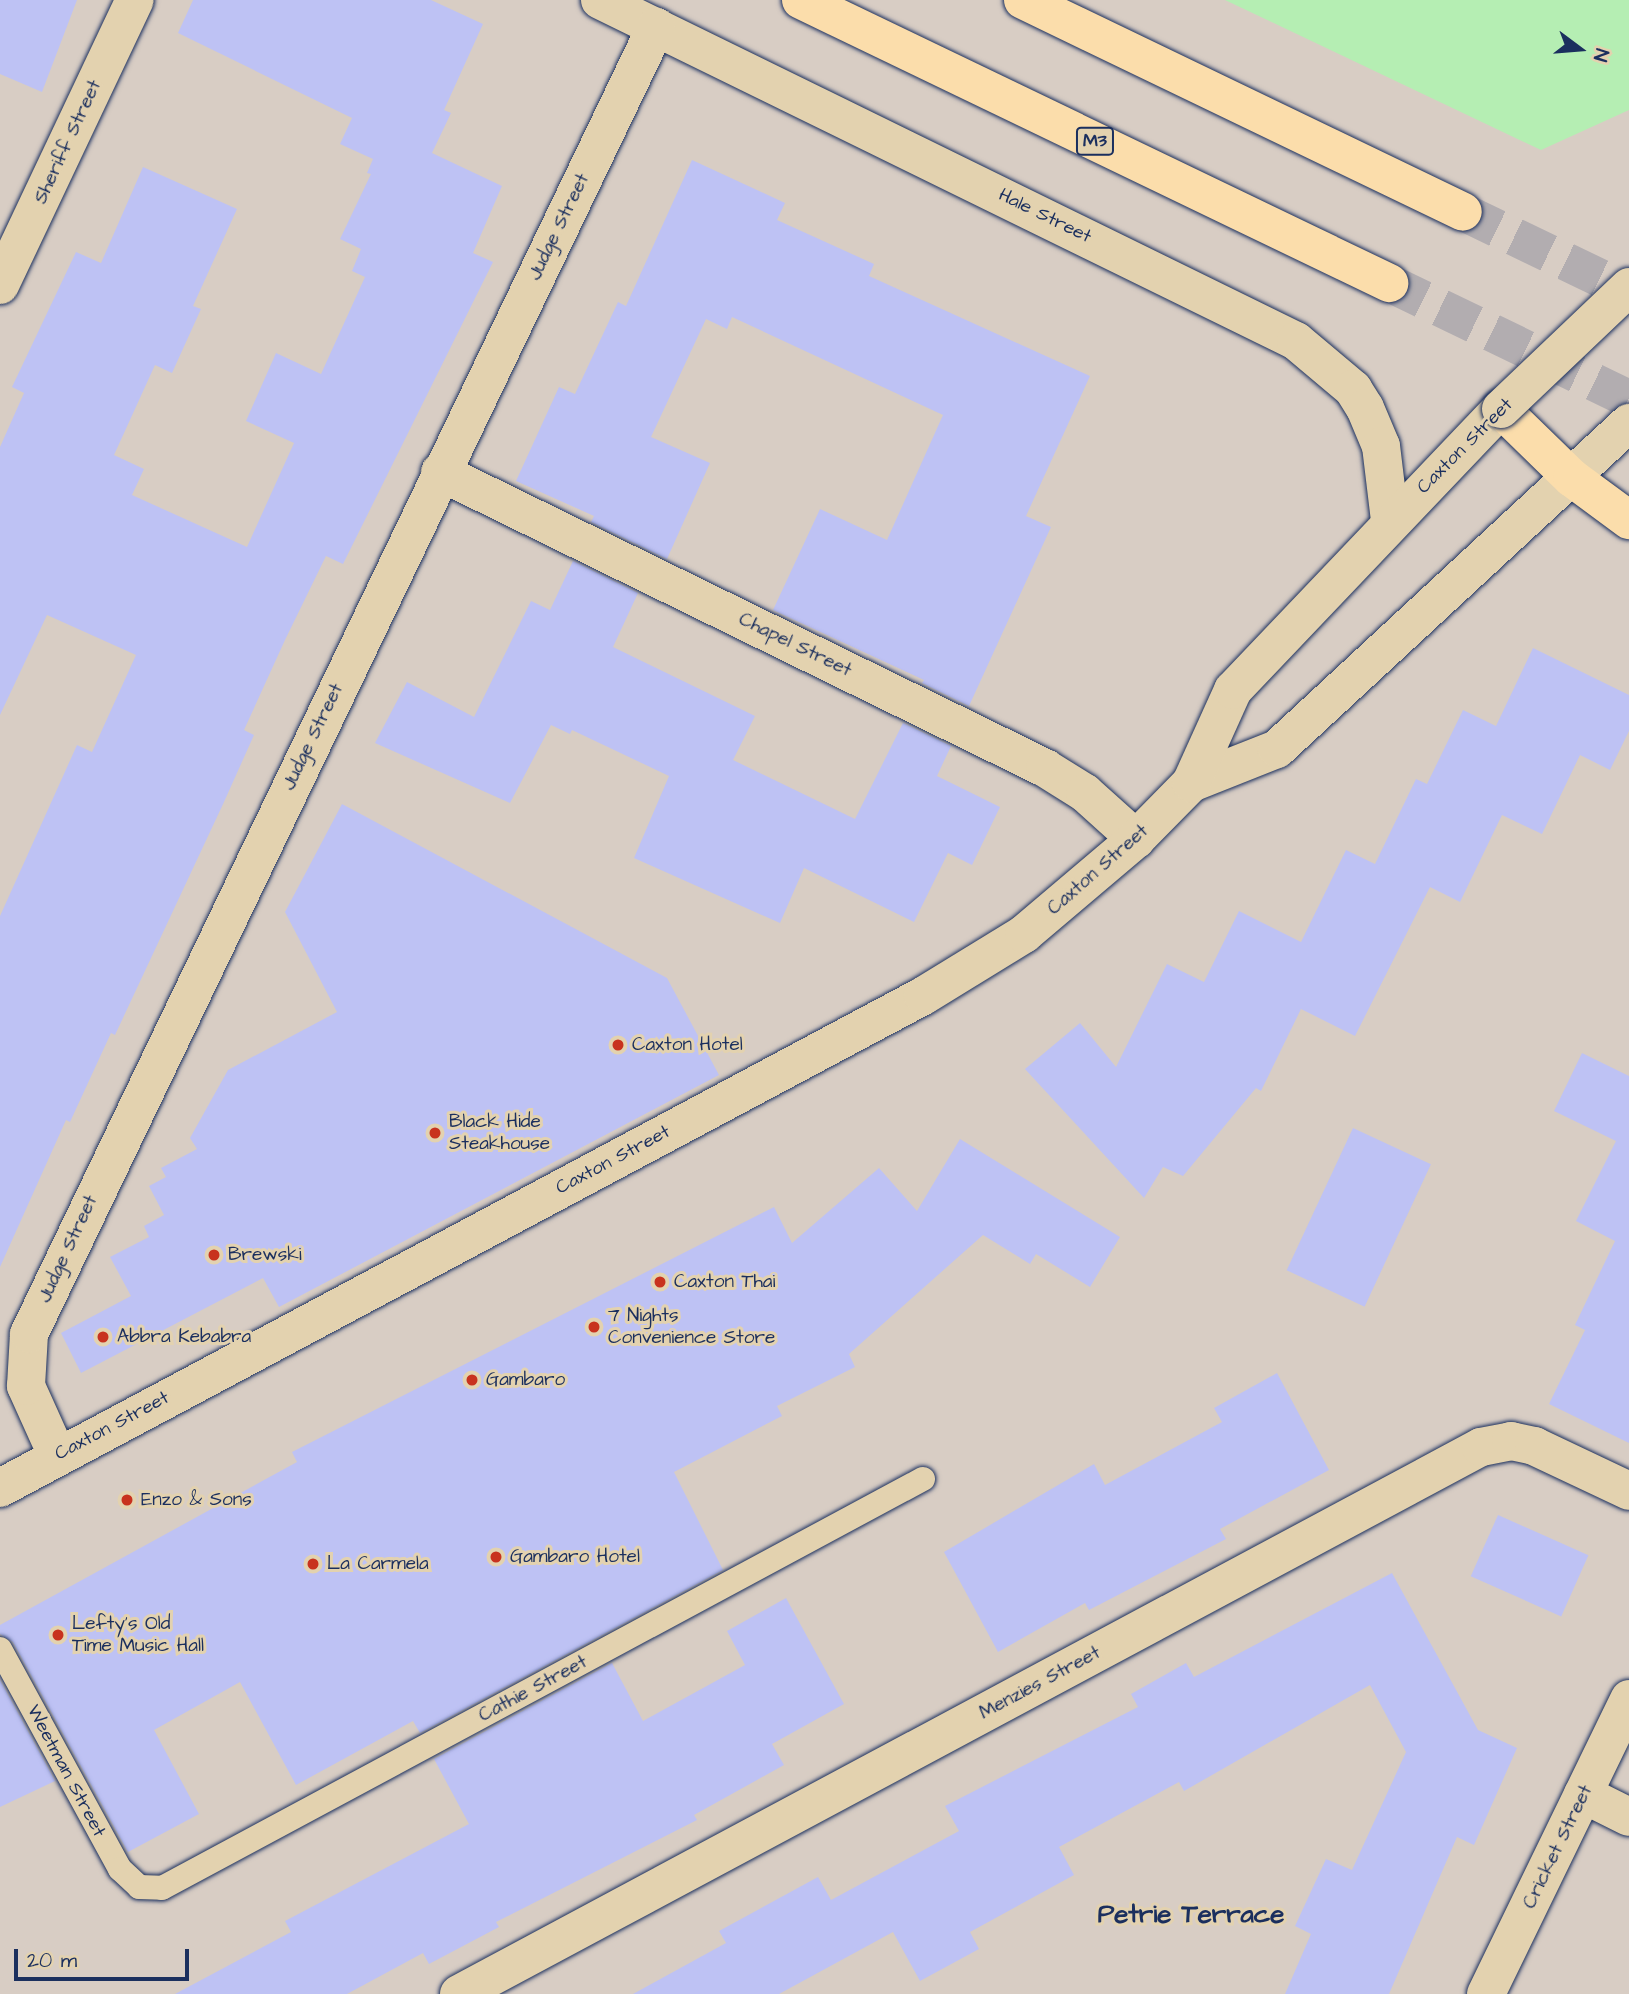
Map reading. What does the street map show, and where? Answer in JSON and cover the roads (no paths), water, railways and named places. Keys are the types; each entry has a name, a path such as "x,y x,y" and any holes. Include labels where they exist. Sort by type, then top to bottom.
{"highway":[{"name":"M3","path":"801,0 1389,283"},
{"path":"1023,0 1463,212"},
{"path":"1501,409 1584,467 1629,520"}],"street":[{"name":"Sheriff Street","path":"0,285 135,0"},
{"name":"Hale Street","path":"600,0 1296,341 1344,380 1365,408 1381,446 1390,520"},
{"name":"Judge Street","path":"57,1455 26,1387 29,1334 440,472 656,27"},
{"name":"Caxton Street","path":"0,1488 57,1455 945,984 1024,934 1136,839 1191,783 1233,690 1390,520 1501,409 1625,295"},
{"name":"Caxton Street","path":"1191,783 1278,749 1629,423"},
{"name":"Chapel Street","path":"440,472 1045,768 1085,793 1136,839"},
{"name":"Menzies Street","path":"459,1994 1481,1447 1511,1441 1534,1446 1629,1491"},
{"name":"Cricket Street","path":"1486,1994 1629,1699"},
{"path":"1583,1794 1629,1817"}],"lane":[{"name":"Cathie Street","path":"139,1887 162,1888 174,1882 923,1479"},
{"name":"Weetman Street","path":"0,1649 112,1856 139,1887"}],"tunnel":[{"path":"1463,212 1629,292"},
{"path":"1389,283 1629,399"}],"place":[{"name":"Caxton Hotel","path":"618,1045"},
{"name":"Black Hide Steakhouse","path":"435,1133"},
{"name":"Brewski","path":"214,1255"},
{"name":"Caxton Thai","path":"660,1282"},
{"name":"7 Nights Convenience Store","path":"594,1327"},
{"name":"Abbra Kebabra","path":"103,1337"},
{"name":"Gambaro","path":"472,1380"},
{"name":"Enzo & Sons","path":"127,1500"},
{"name":"Gambaro Hotel","path":"496,1557"},
{"name":"La Carmela","path":"313,1564"},
{"name":"Lefty's Old Time Music Hall","path":"58,1635"}],"district":[{"name":"Petrie Terrace","path":"1191,1915"}]}
